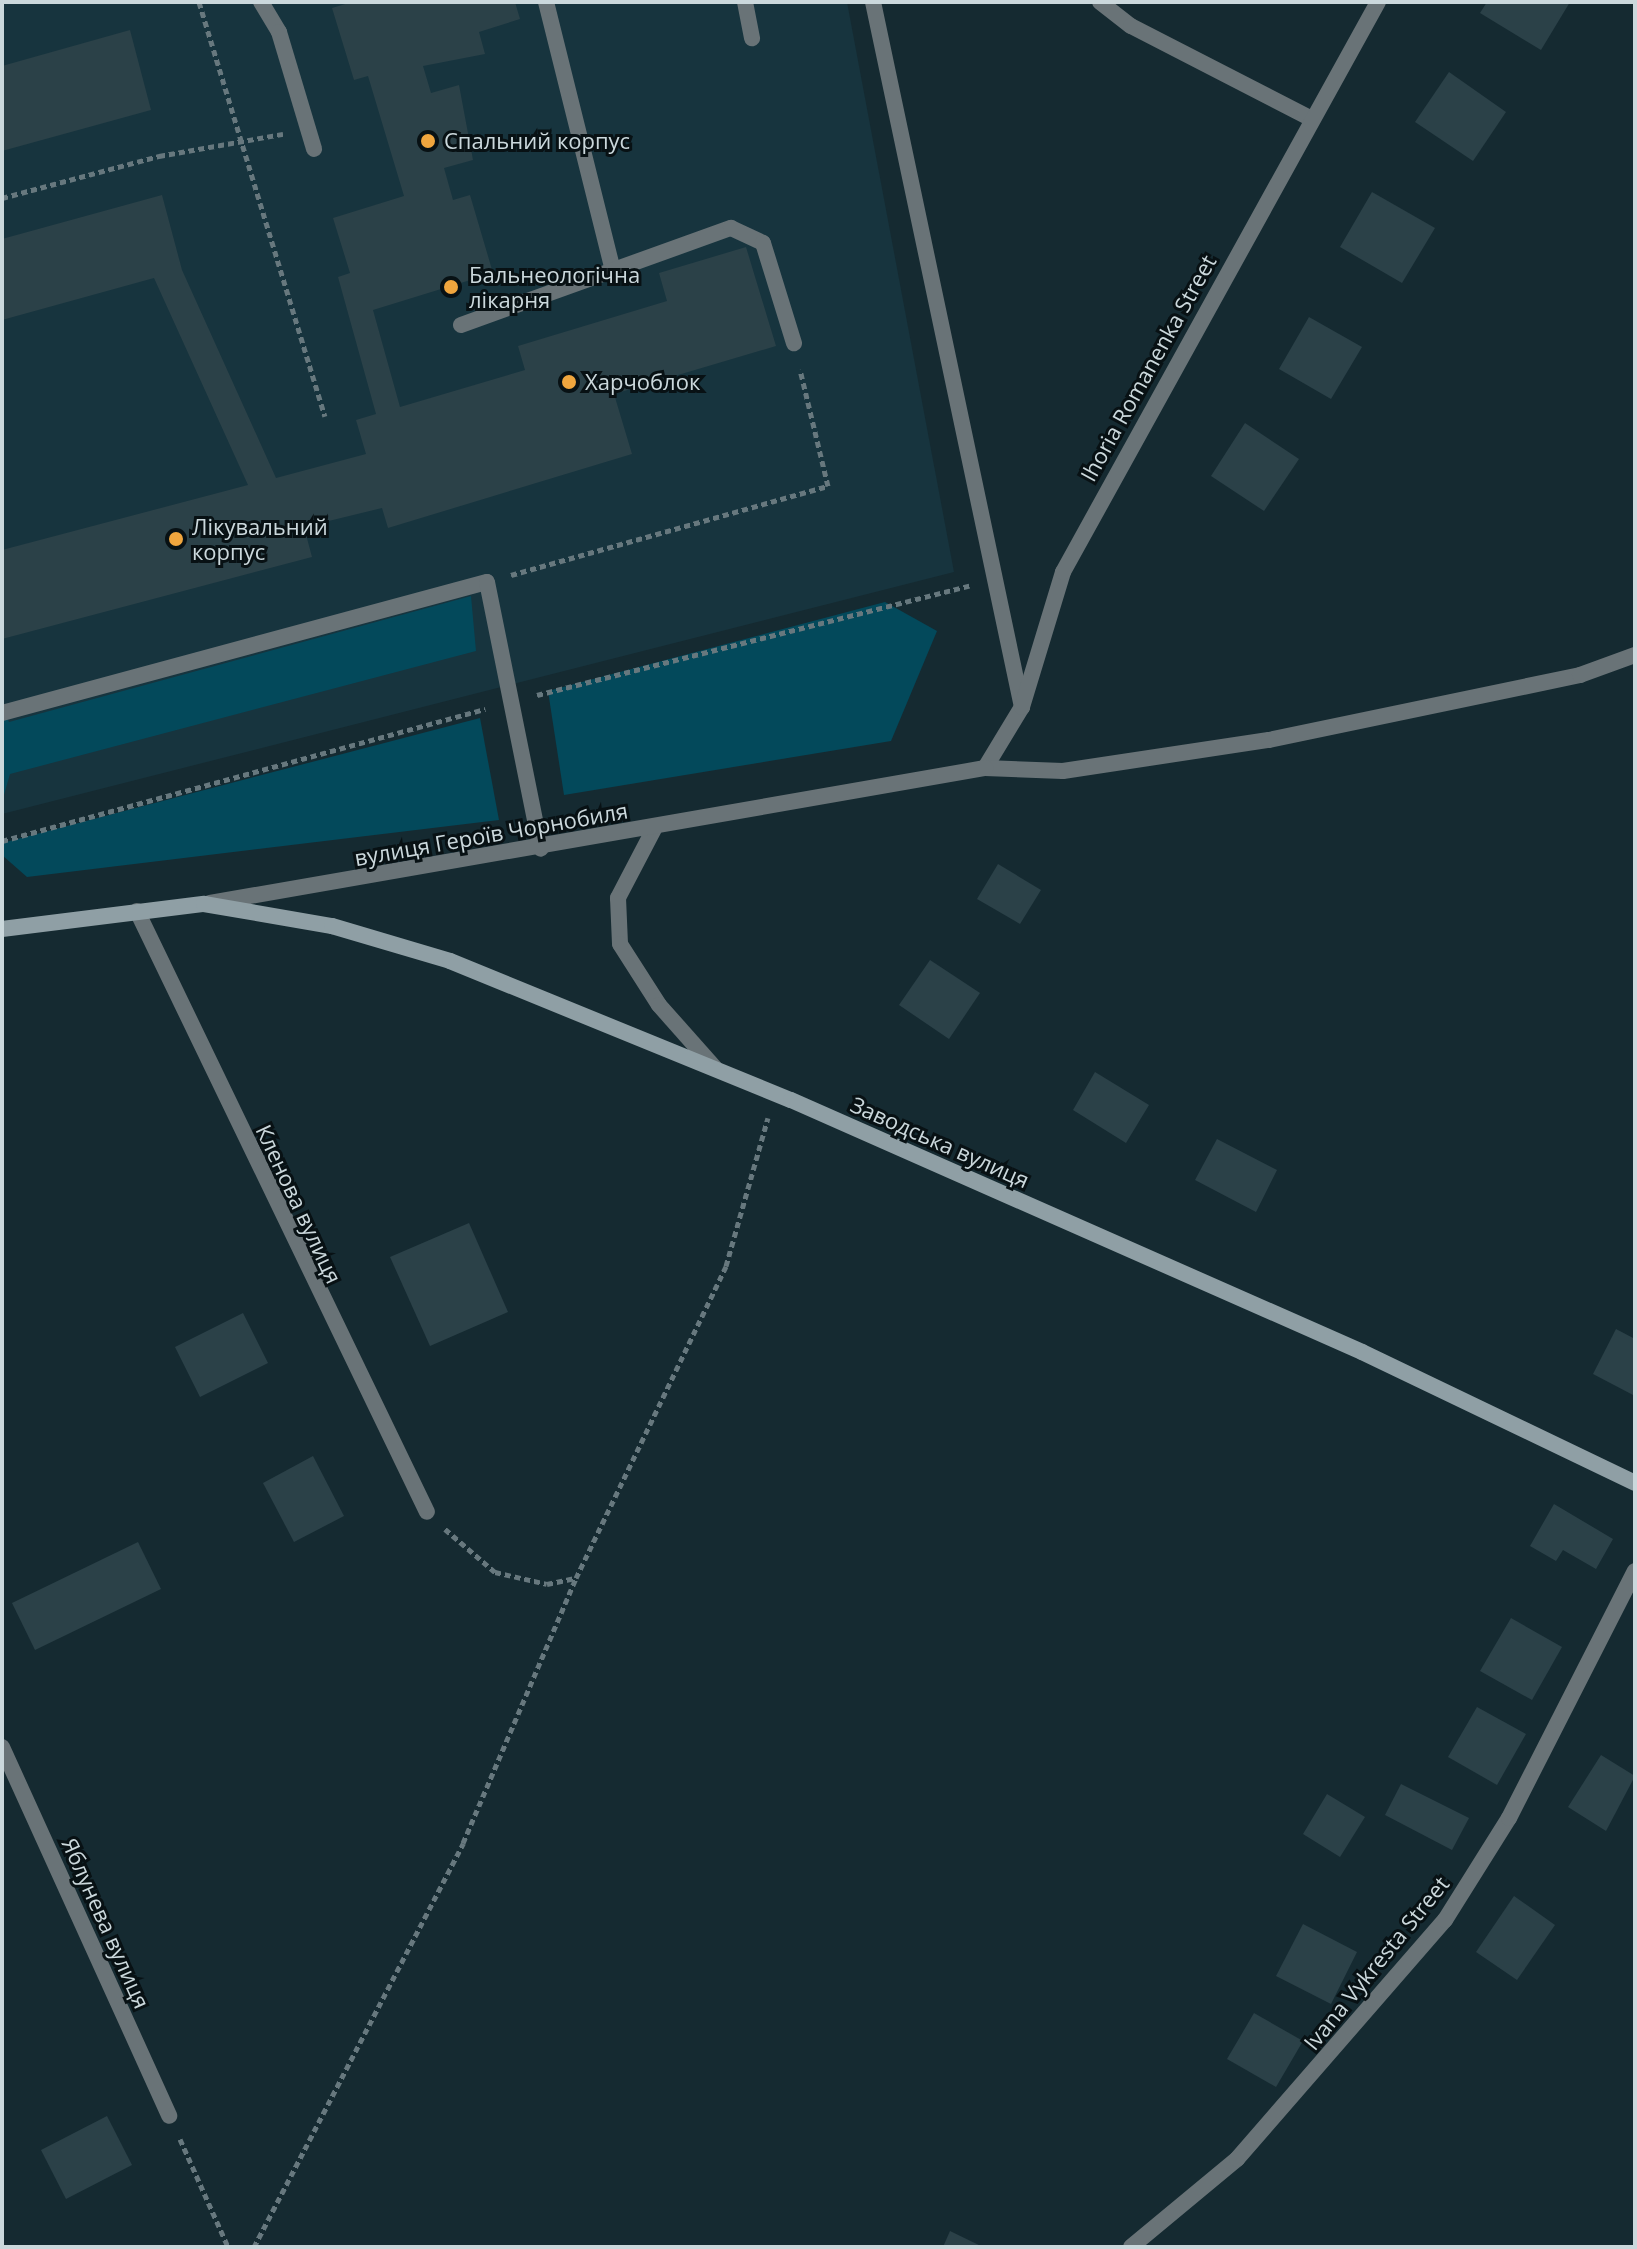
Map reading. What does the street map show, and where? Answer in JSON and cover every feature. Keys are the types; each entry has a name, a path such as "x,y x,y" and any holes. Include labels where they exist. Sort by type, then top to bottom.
{"street":[{"path":"261,2 279,32 314,149"},
{"path":"546,2 613,271"},
{"path":"745,2 752,38"},
{"path":"873,2 1022,707"},
{"path":"1100,2 1131,26 1312,119"},
{"name":"Ihoria Romanenka Street","path":"985,768 1022,707 1063,572 1378,2"},
{"path":"461,325 731,228 763,243 794,343"},
{"path":"2,713 487,582 541,849"},
{"name":"вулиця Героїв Чорнобиля","path":"2,929 204,904 541,849 985,768 1063,771 1269,740 1580,675 1635,655"},
{"path":"654,829 621,888 620,944 659,1005 715,1068"},
{"name":"Заводська вулиця","path":"204,904 332,926 450,961 715,1068 1362,1352 1635,1483"},
{"name":"Кленова вулиця","path":"137,911 427,1512"},
{"name":"Ivana Vykresta Street","path":"1131,2247 1237,2159 1445,1920 1509,1818 1635,1571"},
{"name":"Яблунева вулиця","path":"2,1747 169,2116"}],"path":[{"path":"199,2 325,416"},
{"path":"2,198 159,156 243,146 307,128"},
{"path":"487,582 828,486 794,343"},
{"path":"254,2247 463,1843 576,1578 726,1266 775,1093"},
{"path":"427,1512 495,1572 547,1584 576,1578"},
{"path":"169,2116 228,2247"}],"shaded area":[{"name":"Бальнеологічна лікарня","path":"2,2 847,2 954,572 2,814"},
{"path":"471,596 476,651 10,774 2,802 2,706 9,722"},
{"path":"885,602 937,631 891,741 564,795 548,691"},
{"path":"480,718 499,820 27,877 2,855 2,843"}],"building":[{"path":"352,2 515,2 520,19 479,32 485,54 423,66 431,93 459,85 473,160 444,168 453,200 470,195 493,273 373,310 400,407 525,370 518,346 667,301 659,273 746,247 776,346 614,394 632,454 388,528 382,508 304,527 312,557 2,639 2,550 248,485 154,278 2,320 2,239 162,195 182,270 276,478 366,454 356,420 376,414 338,277 350,273 333,218 404,196 368,76 354,80 332,8"},
{"path":"1487,2 1570,2 1541,50 1480,13"},
{"path":"130,30 151,110 2,151 2,66"},
{"path":"1449,72 1506,112 1473,161 1415,122"},
{"path":"1372,192 1435,228 1402,283 1340,247"},
{"path":"1309,317 1362,347 1331,399 1279,369"},
{"path":"1245,423 1299,459 1264,511 1211,476"},
{"path":"998,864 1041,890 1020,924 977,899"},
{"path":"930,960 980,993 949,1039 899,1005"},
{"path":"1095,1072 1149,1105 1126,1143 1073,1110"},
{"path":"1217,1139 1277,1170 1256,1212 1195,1180"},
{"path":"469,1223 508,1312 430,1346 390,1257"},
{"path":"243,1313 268,1363 200,1397 175,1347"},
{"path":"1616,1329 1635,1339 1635,1396 1593,1374"},
{"path":"313,1456 344,1516 294,1542 263,1483"},
{"path":"1554,1504 1613,1539 1596,1569 1563,1550 1556,1561 1530,1546"},
{"path":"138,1542 161,1589 35,1650 12,1603"},
{"path":"1511,1618 1562,1647 1532,1700 1480,1671"},
{"path":"1477,1707 1526,1734 1497,1785 1448,1757"},
{"path":"1601,1755 1635,1776 1606,1831 1568,1807"},
{"path":"1401,1784 1469,1818 1452,1850 1385,1815"},
{"path":"1327,1794 1365,1817 1340,1857 1303,1834"},
{"path":"1514,1896 1555,1925 1517,1980 1476,1952"},
{"path":"1303,1924 1357,1952 1331,2004 1276,1976"},
{"path":"1254,2013 1303,2041 1276,2087 1227,2059"},
{"path":"107,2116 132,2165 66,2199 41,2150"},
{"path":"950,2231 983,2247 943,2247"}],"place":[{"name":"Спальний корпус","path":"428,141"},
{"name":"Бальнеологічна лікарня","path":"451,287"},
{"name":"Харчоблок","path":"569,382"},
{"name":"Лікувальний корпус","path":"176,539"}]}
